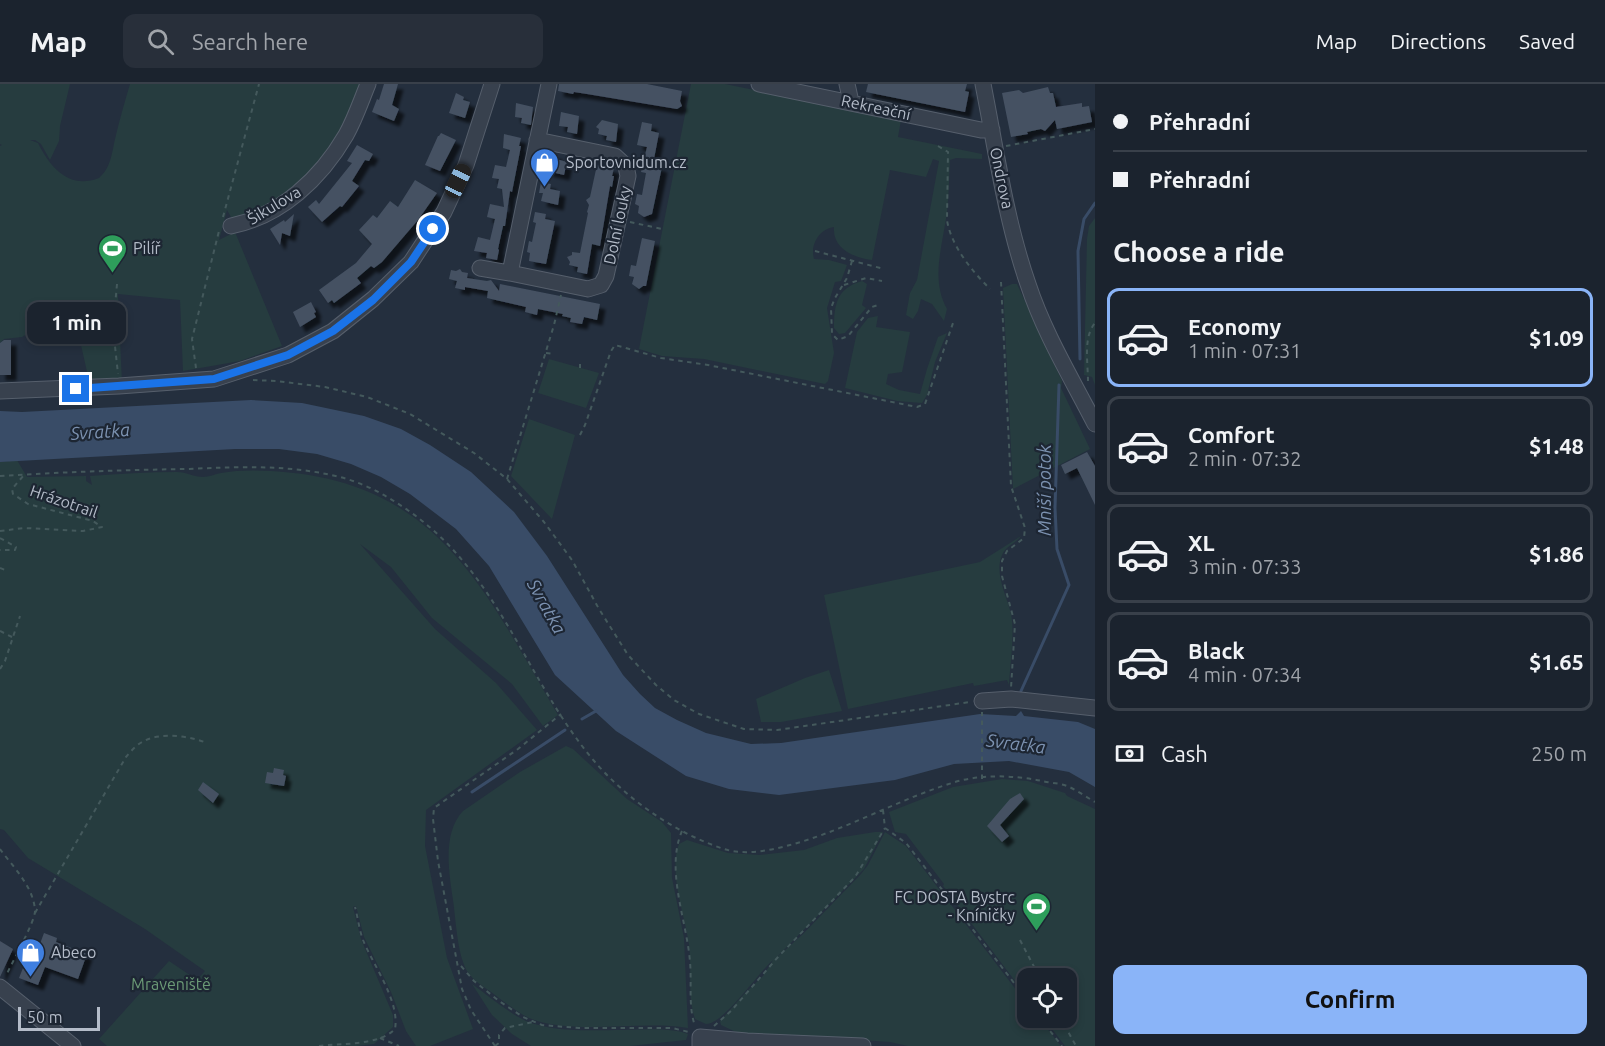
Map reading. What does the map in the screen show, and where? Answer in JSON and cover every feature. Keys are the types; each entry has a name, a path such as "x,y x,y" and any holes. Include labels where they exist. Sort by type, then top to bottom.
{"street":[{"name":"Šikulova","path":"231,226 263,215 298,194 326,166 347,133 368,84"},
{"path":"0,392 214,379 288,355 333,331 373,300 411,262 444,212 466,165 492,84"},
{"path":"510,273 549,84"},
{"name":"Rekreační","path":"759,84 981,130 992,130"},
{"path":"847,84 851,102"},
{"name":"Ondrova","path":"983,84 1024,271 1044,321 1095,424"},
{"name":"Dolní louky","path":"480,268 588,289 601,285 606,276 628,176 626,166 615,156 537,140"},
{"path":"982,702 1011,699 1095,708"},
{"path":"0,987 73,1046"},
{"path":"700,1041 863,1046"}],"path":[{"path":"996,150 1006,146 1095,129"},
{"path":"938,146 948,152 948,230 962,255 990,289"},
{"path":"618,220 662,229"},
{"path":"815,251 884,269"},
{"path":"852,261 847,278 831,308 832,334 838,340 849,336 872,307 878,305"},
{"path":"842,286 866,278 882,281"},
{"path":"1001,282 1011,486 1025,528 1024,538 1007,551 1002,561 1002,576 1015,624 1011,699"},
{"path":"117,284 113,328 119,386"},
{"path":"507,479 555,325 563,284"},
{"path":"580,435 610,351 615,345 661,358 708,365 917,407 925,404 929,396 953,322"},
{"path":"1088,376 1087,342 1094,323"},
{"path":"546,353 554,354"},
{"path":"541,369 546,370"},
{"path":"245,380 316,386 367,397 410,414 474,453 507,479 544,522 572,560 628,655 656,685 674,700 699,714 744,729 777,729 982,702 982,778"},
{"path":"0,476 257,466 315,472 340,477 372,489 422,519 452,546 487,591 561,714 594,761 620,788 682,831 726,850 749,852 772,850 816,838 883,809 955,782 982,778 1039,780 1067,786 1095,802"},
{"name":"Hrázotrail","path":"0,531 24,528 83,531 102,528 93,521 28,504 13,494 12,489 24,475"},
{"path":"0,538 16,547 15,550 0,550"},
{"path":"0,568 5,570"},
{"path":"0,669 5,662 20,616"},
{"path":"0,631 12,636"},
{"path":"533,1022 505,1028 499,1035 499,1043 495,1046 471,1010 462,989 459,964 447,913 438,861 433,819 434,808 518,749 561,714"},
{"path":"0,987 35,913 133,748 145,740 162,737 184,737 207,743"},
{"path":"700,1041 731,1011 778,957 855,877 885,828 883,809"},
{"path":"885,828 906,843 1017,987"},
{"path":"682,831 676,850 676,878 690,963 691,1009 700,1041"},
{"path":"0,849 19,873 32,897 35,913"},
{"path":"319,1046 363,1042 393,1032 396,1017 387,991 362,937 355,907"},
{"path":"1020,940 1035,968"},
{"path":"459,964 465,974 491,995 533,1022 579,1028 672,1028 686,1030 700,1041"},
{"path":"1048,1028 1062,1046"},
{"path":"1066,1028 1076,1046"},
{"path":"380,1038 399,1046"}],"green space":[{"path":"0,84 70,84 60,126 59,141 50,160 41,144 30,140 38,143 48,160 62,174 70,179 88,181 99,178 107,169 130,84 362,84 345,130 298,188 264,208 240,218 231,217 227,210 219,240 235,232 282,346 240,361 183,371 180,300 118,294 122,383 90,385 74,314 55,317 22,337 4,339 0,343 0,146 2,145 0,144"},
{"path":"691,84 725,84 901,120 898,137 982,154 982,159 956,158 950,160 948,206 938,274 942,298 947,309 944,321 932,304 921,299 913,319 906,315 910,293 917,280 939,161 933,159 926,177 890,170 872,260 858,257 840,246 834,234 834,227 824,231 817,238 813,248 814,259 847,265 841,281 835,282 827,308 834,353 828,381 825,384 704,359 662,356 639,349"},
{"path":"1095,218 1095,385 1092,377 1084,375 1087,239 1089,226"},
{"path":"862,281 867,284 862,305 866,308 845,333 839,334 834,328 836,304 847,288"},
{"path":"1017,284 1062,381 1061,388 1090,449 1013,489 1003,288"},
{"path":"878,316 876,327 910,332 902,372 888,374 886,384 899,390 920,394 938,337 947,333 935,362 927,395 922,403 897,401 845,388 857,332 868,318"},
{"path":"549,359 599,373 586,408 538,393"},
{"path":"529,419 575,435 552,519 511,476"},
{"name":"Mraveniště","path":"17,460 27,477 86,476 86,481 92,485 90,476 155,472 180,472 208,477 233,471 271,471 328,479 376,495 415,519 449,549 478,584 558,715 543,726 512,684 432,618 391,567 360,544 435,629 496,683 537,730 426,810 425,846 447,958 473,1029 430,1046 416,1046 406,1031 391,992 364,937 356,906 353,907 361,939 393,1015 393,1027 374,1044 357,1046 107,1046 99,1039 169,961 197,980 205,971 145,929 28,858 4,830 0,829 0,462"},
{"path":"1021,536 1002,555 999,570 1012,621 1009,685 1007,680 974,686 973,683 848,709 824,595 980,562"},
{"path":"829,670 842,711 781,722 761,722 756,699"},
{"path":"566,746 573,749 627,799 662,822 671,833 672,878 684,938 688,1028 669,1026 586,1027 546,1023 520,1013 480,984 467,971 457,936 449,866 450,842 456,820 463,811 520,772"},
{"name":"FC DOSTA Bystrc - Kníničky","path":"1002,779 1028,781 1065,793 1095,809 1095,1046 1065,1046 1051,1028 1077,1028 1077,968 1017,968 1017,984 906,834 895,832 889,812 953,787"},
{"path":"883,832 864,869 775,959 803,934 861,874 868,865 885,832 906,846 1017,991 1017,1028 1047,1028 1061,1046 908,1046 890,1042 740,1034 721,1025 720,1021 763,976 773,960 722,1016 706,1024 695,1019 690,992 689,945 676,881 676,855 679,844 687,840 728,853 760,855 804,850 837,838"},
{"path":"472,984 512,1013 538,1025 574,1030 664,1030 688,1034 686,1040 630,1046 531,1046 512,1034 492,1015"}],"water":[{"name":"Svratka","path":"251,400 302,403 364,416 401,429 471,472 514,512 547,556 623,675 655,708 677,720 706,733 751,744 781,743 980,714 1016,716 1021,711 1024,716 1078,722 1095,729 1095,787 1069,772 1009,761 954,764 895,780 779,795 729,789 686,776 616,731 555,675 489,566 456,529 410,494 381,477 351,464 317,454 279,449 235,449 0,462 0,411 22,412"}],"building":[{"path":"384,84 398,84 392,105 399,109 394,121 372,112"},
{"path":"559,84 647,84 682,91 680,101 682,106 677,109 574,92 573,94 558,91"},
{"path":"868,84 967,84 965,91 969,92 965,112 866,92"},
{"path":"1048,87 1050,93 1053,93 1056,107 1082,103 1082,107 1089,106 1092,122 1057,129 1055,120 1045,131 1041,129 1011,137 1002,93 1019,90 1023,93"},
{"path":"456,93 464,97 463,100 470,102 465,118 449,113"},
{"path":"516,103 533,107 531,125 521,123 522,118 515,117"},
{"path":"561,112 579,116 577,134 567,132 568,127 559,126"},
{"path":"602,120 618,124 616,142 606,140 607,136 598,134 599,129 596,127"},
{"path":"642,122 652,124 651,131 659,133 653,164 662,167 652,214 644,217 638,213 639,206 635,204 637,194 642,195 646,173 641,172 647,147 637,145"},
{"path":"441,133 456,140 440,171 425,165"},
{"path":"504,134 521,138 519,146 521,146 497,260 486,258 487,253 474,251 478,237 490,240 495,219 487,217 490,204 504,207 502,189 497,188 499,179 492,178 495,165 506,167 510,150 503,148"},
{"path":"357,145 373,154 369,161 365,160 352,181 359,186 342,207 340,206 322,222 308,207 316,200 319,204 352,163 347,161"},
{"path":"547,153 557,154 556,159 567,162 564,175 547,171 549,164 545,163"},
{"path":"597,165 614,168 612,176 614,176 612,187 610,186 600,246 592,244 587,274 577,272 578,267 569,265 567,257 572,255 572,252 580,253 589,205 586,200 590,197"},
{"path":"415,180 437,193 418,220 382,262 374,268 371,266 357,278 361,283 334,303 332,300 328,303 319,290 356,263 372,244 359,230 373,215 377,218 390,201 398,207"},
{"path":"541,182 551,184 550,189 560,191 558,205 541,201 543,193 539,193"},
{"path":"535,212 546,214 545,219 555,221 546,264 529,261 530,253 527,252 529,241 532,242 536,223 533,222"},
{"path":"294,214 290,236 282,233 280,245 270,229 284,220 285,222"},
{"path":"642,238 655,241 646,286 639,289 632,284 634,277 629,276 631,265 636,266"},
{"path":"460,269 468,273 467,278 491,280 499,291 500,284 600,304 597,320 584,317 582,324 570,322 571,318 562,316 563,314 538,309 537,315 525,312 526,307 487,298 488,291 465,287 465,290 455,288 457,281 449,279 451,270"},
{"path":"311,302 316,317 300,327 293,312"},
{"path":"4,340 11,340 11,375 0,375 0,343"},
{"path":"1087,452 1095,466 1095,505 1077,468 1065,474 1061,465"},
{"path":"274,768 284,770 283,775 286,776 284,786 265,783 267,772 273,773"},
{"path":"203,782 219,794 213,803 198,790"},
{"path":"1020,793 1024,799 1000,825 1009,836 1002,842 987,826 1010,799"},
{"path":"44,933 57,938 56,942 87,954 78,979 45,967 38,985 19,978 23,968 30,971"},
{"path":"0,941 13,949 0,977"}],"waterway":[{"name":"Mniší potok","path":"1080,359 1078,251 1084,219 1095,203"},
{"name":"Mniší potok","path":"1021,691 1069,585 1057,549 1055,508 1059,385"},
{"path":"582,719 596,711"},
{"path":"472,792 565,730"}],"place":[{"name":"Sportovnidum.cz","path":"545,188"},
{"name":"Pilíř","path":"112,274"},
{"name":"FC DOSTA Bystrc - Kníničky","path":"1036,932"},
{"name":"Abeco","path":"30,978"}],"route":[{"path":"76,389 214,379 288,355 333,331 373,300 411,262 433,229"}]}
